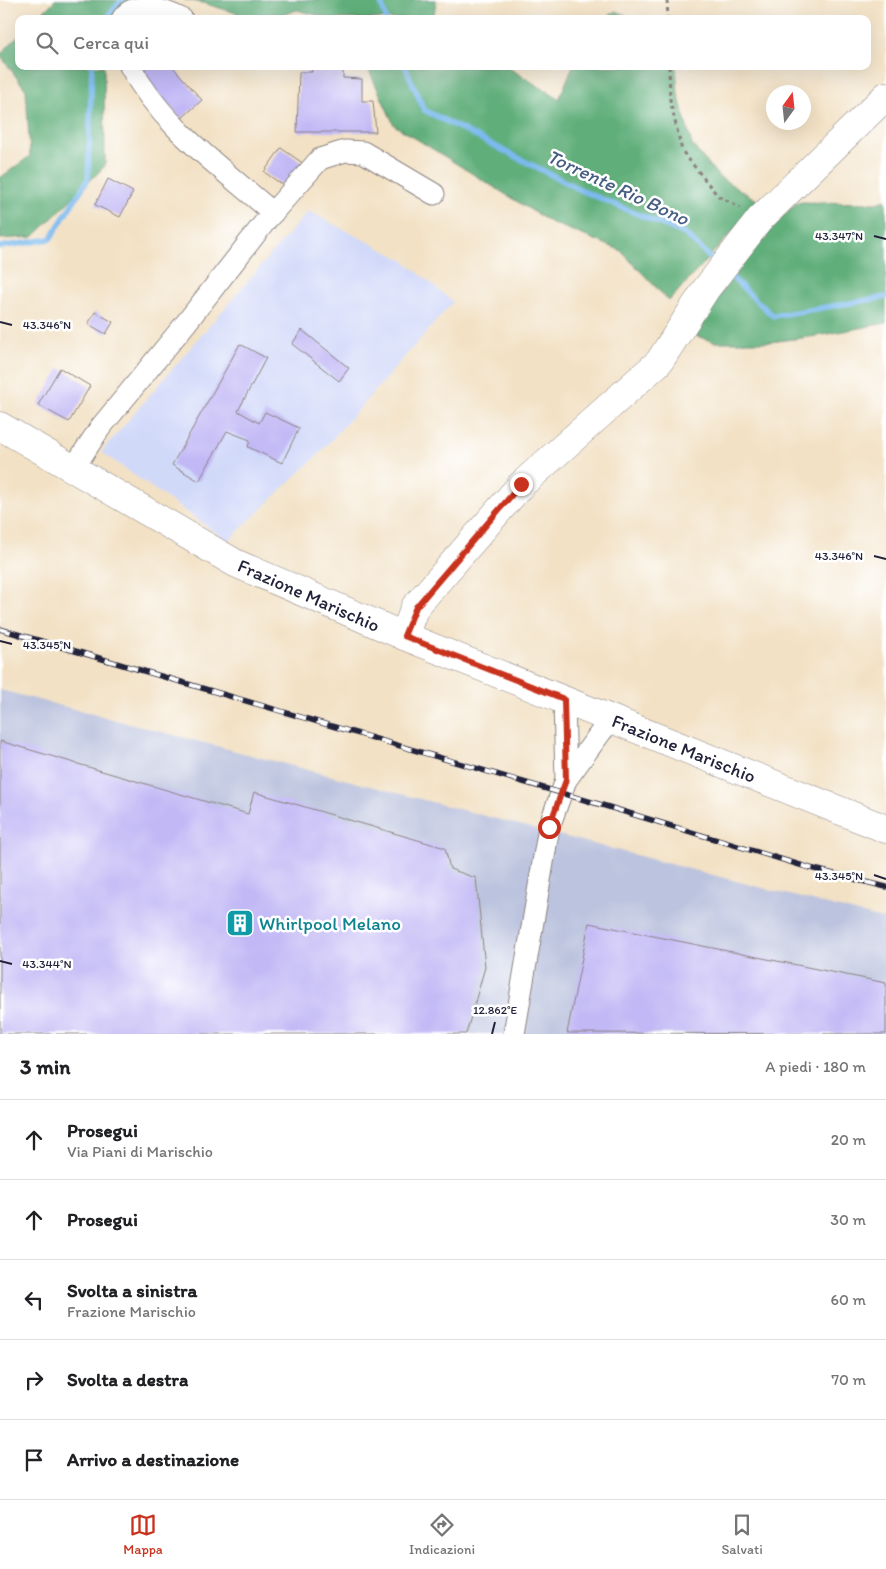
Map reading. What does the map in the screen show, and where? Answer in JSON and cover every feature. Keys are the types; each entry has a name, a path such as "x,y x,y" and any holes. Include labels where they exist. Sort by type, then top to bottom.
{"main road":[{"path":"404,636 416,607 521,484 659,362 706,289 752,229 886,96"},
{"name":"Frazione Marischio","path":"0,426 235,563 404,636 886,829"}],"street":[{"path":"123,15 124,12 135,6 151,5 173,15"},
{"path":"132,70 140,84 176,128 273,212"},
{"path":"73,469 100,428 273,212 320,159 345,151 363,152 434,194"},
{"path":"564,699 566,780"},
{"path":"514,1034 549,827 566,780 600,732 613,719"}],"path":[{"path":"667,0 668,15"},
{"path":"669,70 670,100 682,150 718,196 752,229"}],"shaded area":[{"path":"308,211 403,260 453,302 320,453 228,541 101,452"},
{"path":"0,690 886,920 886,1034 0,1034"}],"green space":[{"path":"55,0 165,0 125,5 120,15 40,15"},
{"path":"185,0 436,0 434,15 316,15 297,10 283,15 243,15 203,3"},
{"path":"615,11 626,15 610,15"},
{"path":"15,39 15,70 104,70 105,166 33,237 0,239 0,178 30,156 26,90 0,55"},
{"path":"369,70 512,70 559,99 571,70 676,70 678,94 692,145 719,177 760,202 669,301 620,250 550,222 394,125"},
{"path":"886,200 886,323 817,336 770,342 714,342 691,334 761,238 797,202 876,203"}],"building":[{"path":"144,70 176,70 202,100 181,119 140,74"},
{"path":"312,70 343,70 343,78 362,79 362,101 373,101 376,132 297,132 299,72 312,72"},
{"path":"281,148 304,164 287,188 264,172"},
{"path":"108,179 133,192 120,217 95,205"},
{"path":"95,312 113,322 106,334 88,324"},
{"path":"302,330 349,368 339,381 292,344"},
{"path":"240,344 266,358 238,411 259,423 265,412 299,428 282,463 248,447 250,440 227,431 199,481 172,465"},
{"path":"60,368 90,386 69,422 38,405"},
{"name":"Whirlpool Melano","path":"0,741 248,814 254,792 445,848 450,869 476,878 485,967 466,1034 0,1034"},
{"path":"589,923 886,983 886,1034 567,1033"}],"waterway":[{"name":"Torrente Rio Bono","path":"109,15 122,0"},
{"name":"Torrente Rio Bono","path":"380,0 385,15"},
{"name":"Torrente Rio Bono","path":"0,247 50,239 88,179 92,70"},
{"name":"Torrente Rio Bono","path":"407,70 424,110 585,192 685,234 717,264"},
{"name":"Torrente Rio Bono","path":"727,273 773,316 886,297"}],"railway":[{"path":"0,629 602,805 810,868 886,887"}],"place":[{"name":"Whirlpool Melano","path":"240,923"}],"route":[{"path":"521,484 416,607 404,636 564,699 566,780 549,827"}]}
